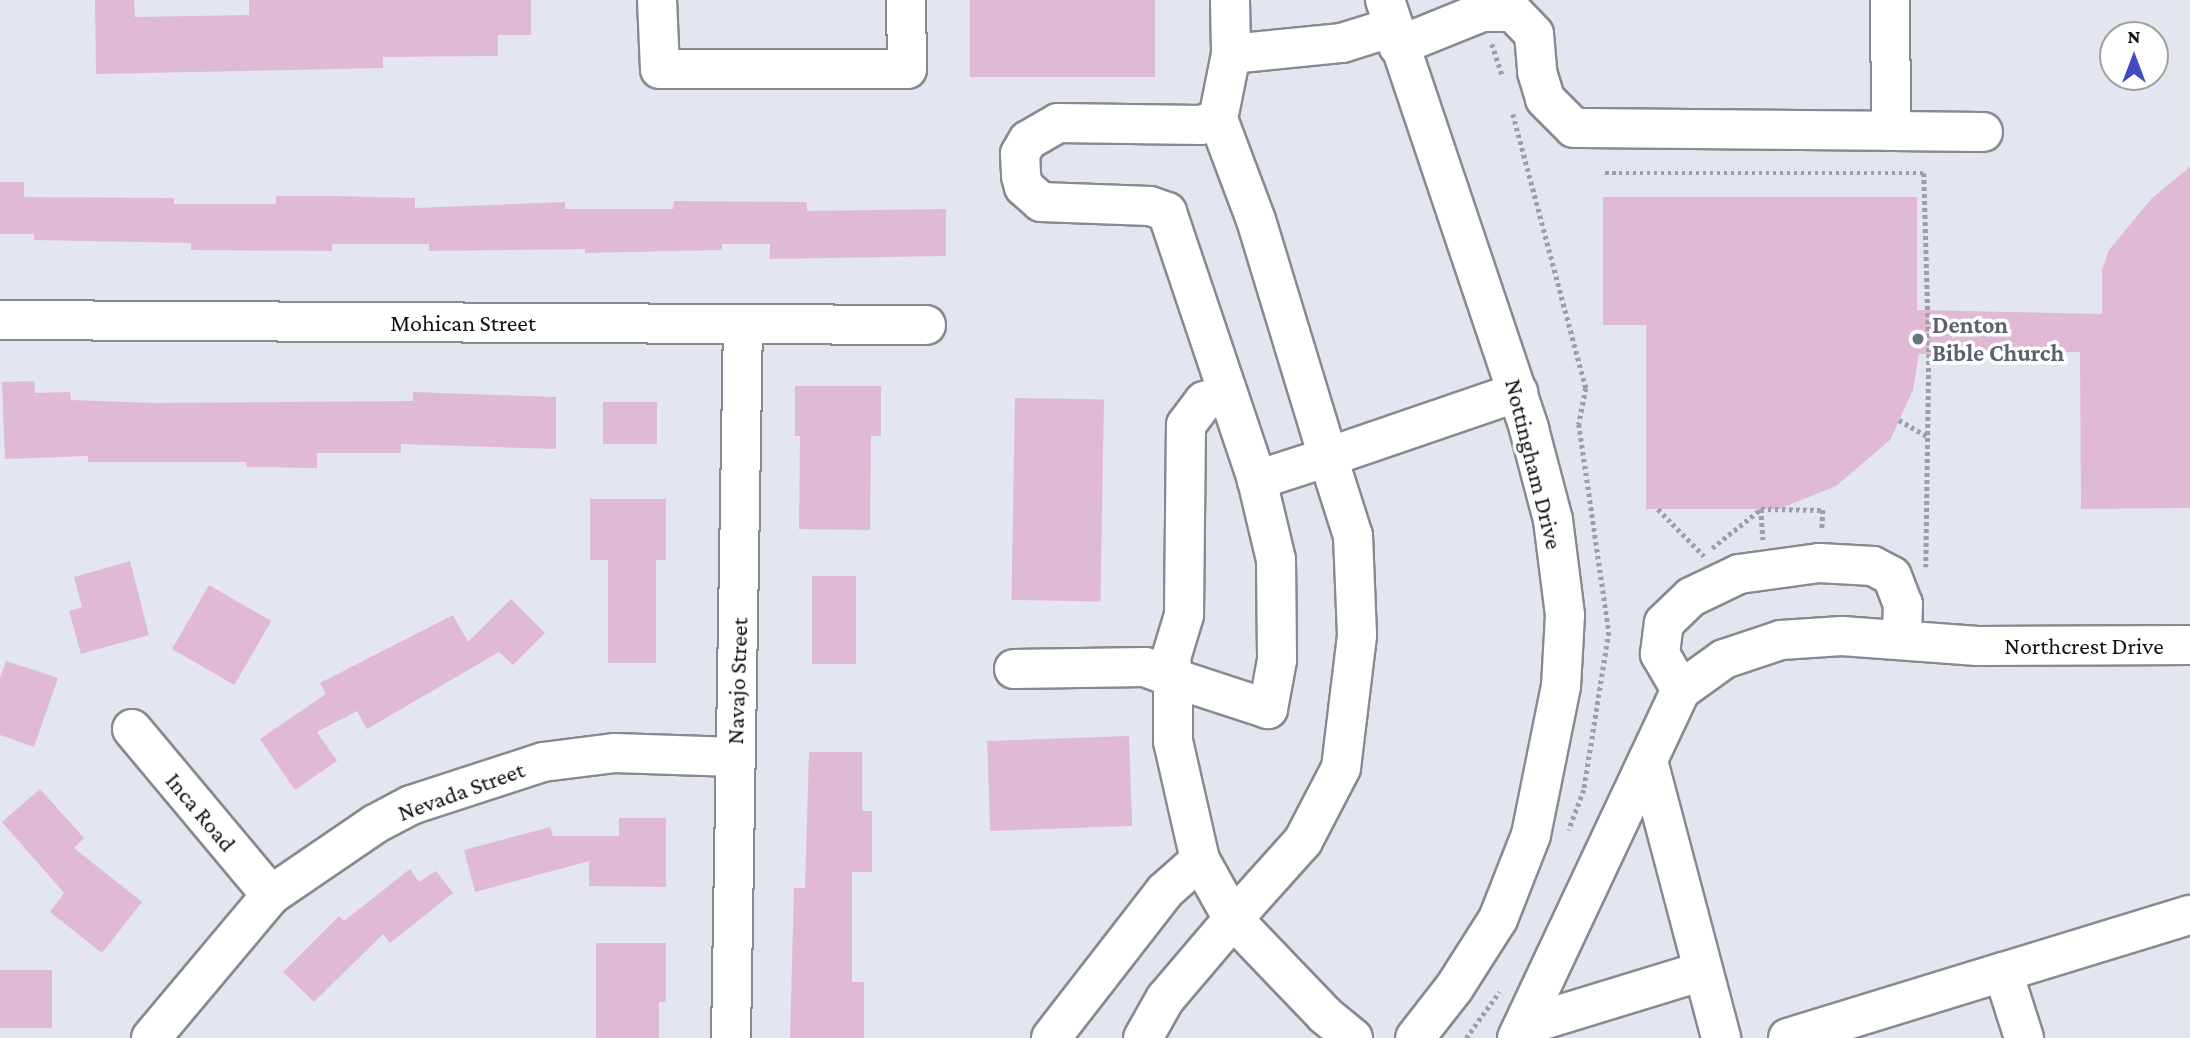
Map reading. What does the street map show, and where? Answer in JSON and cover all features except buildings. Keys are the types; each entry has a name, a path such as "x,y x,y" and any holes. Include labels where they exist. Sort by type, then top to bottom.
{"street":[{"path":"657,0 660,69 907,69 906,0"},
{"path":"1143,1038 1165,999 1303,841 1340,768 1349,721 1356,611 1353,536 1256,220 1218,119 1226,96 1231,54 1230,0"},
{"path":"1890,0 1891,131"},
{"path":"1231,54 1342,43 1392,24 1482,12 1513,12 1534,34 1537,72 1545,99 1574,128 1983,132"},
{"name":"Nottingham Drive","path":"1392,24 1518,392 1553,520 1565,615 1562,686 1531,835 1497,919 1454,988 1415,1038"},
{"path":"1014,669 1145,667 1268,709 1278,660 1276,560 1257,480 1167,212 1150,206 1041,202 1024,187 1020,153 1028,140 1058,123 1201,125 1218,119"},
{"name":"Mohican Street","path":"0,320 926,325"},
{"name":"Navajo Street","path":"731,1038 743,325"},
{"path":"1257,480 1518,392"},
{"path":"1227,394 1204,401 1186,425 1184,615 1171,658 1173,741 1200,860 1233,919 1325,1015 1353,1038"},
{"path":"1520,1032 1681,690 1660,654 1664,623 1691,597 1714,568 1739,574 1819,563 1873,566 1892,576 1903,604 1902,640"},
{"name":"Northcrest Drive","path":"1681,690 1724,659 1781,640 1842,636 1978,646 2190,645"},
{"name":"Inca Road","path":"131,729 271,895"},
{"name":"Nevada Street","path":"151,1038 271,895 411,805 530,766 615,753 735,757"},
{"path":"1648,761 1721,1038"},
{"path":"1051,1038 1165,891 1200,860"},
{"path":"1788,1038 2190,915"},
{"path":"1520,1032 1703,971"},
{"path":"2003,972 2024,1038"}],"path":[{"path":"1605,173 1924,173 1928,437 1926,573"},
{"path":"1899,420 1928,437"},
{"path":"1658,509 1714,568 1761,509"},
{"path":"1761,509 1824,510 1821,542"},
{"path":"1761,509 1763,544"}],"place":[{"name":"Denton Bible Church","path":"1918,339"}]}
